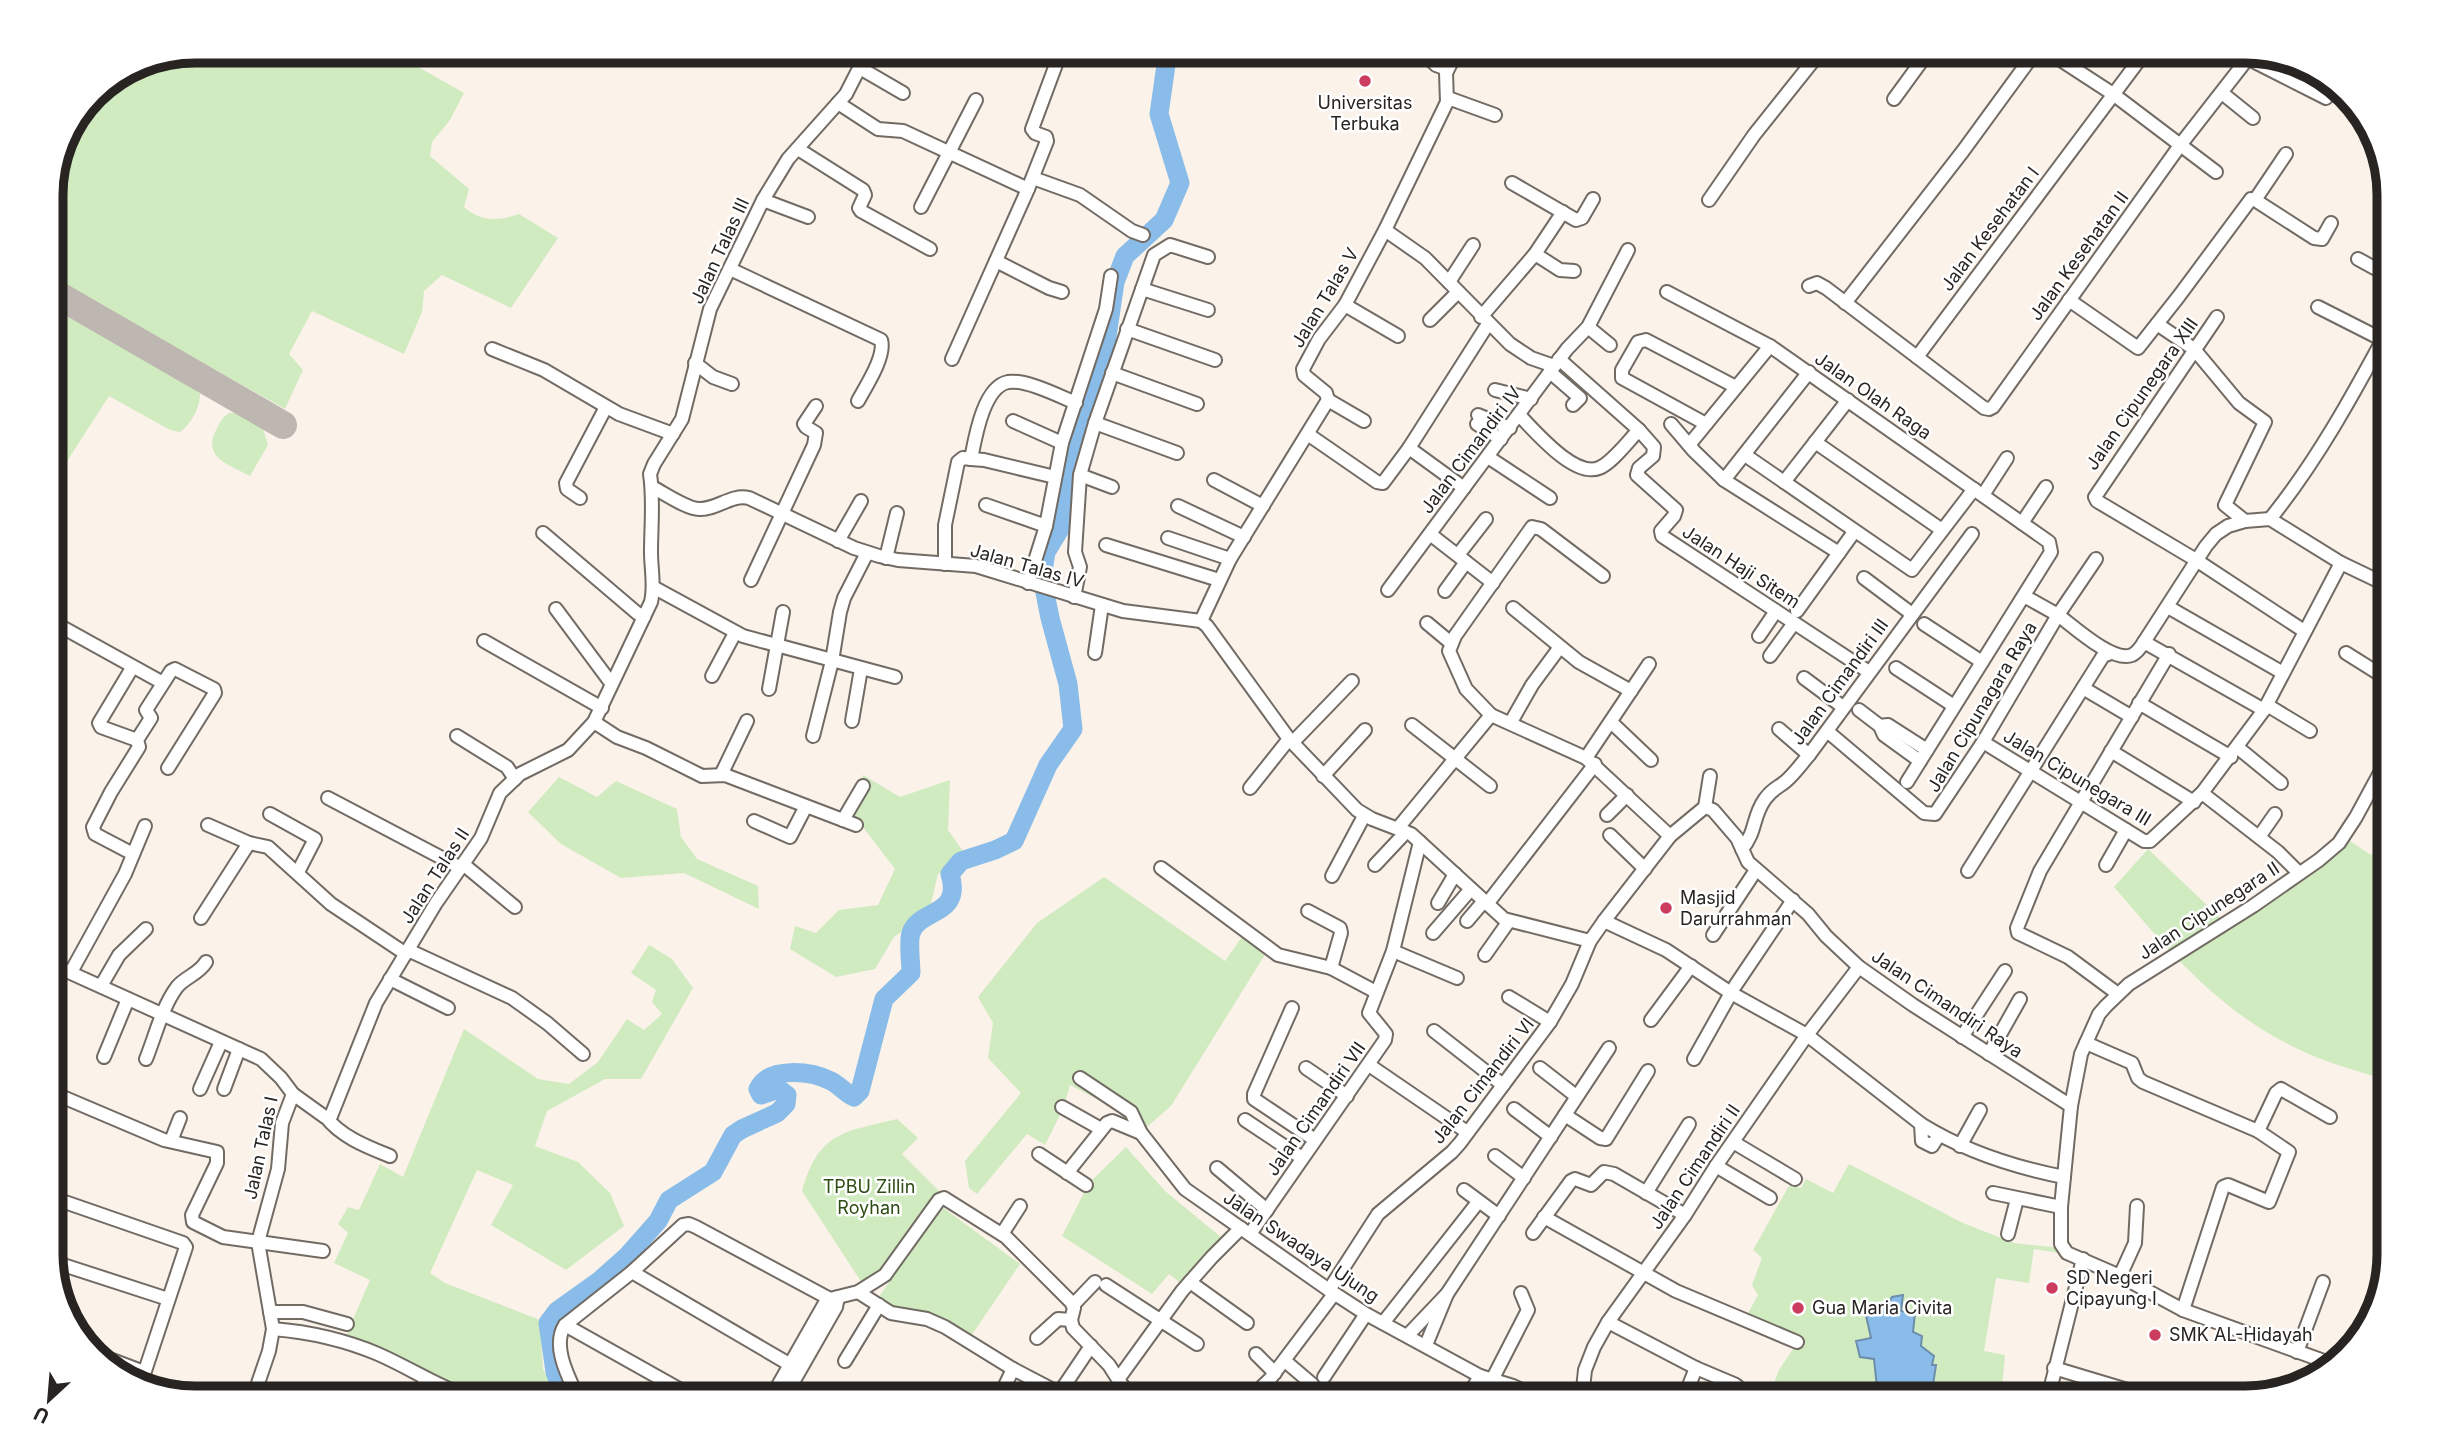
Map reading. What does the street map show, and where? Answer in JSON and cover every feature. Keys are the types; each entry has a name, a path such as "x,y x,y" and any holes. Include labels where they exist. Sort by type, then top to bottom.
{"street":[{"name":"Jalan Talas III","path":"653,487 651,469 685,411 710,309 763,200 777,174 838,103 862,63"},
{"path":"952,359 1047,139 1032,129 1057,63"},
{"path":"1434,63 1447,69 1450,63"},
{"path":"1709,200 1754,135 1811,63"},
{"path":"1894,99 1920,63"},
{"path":"1845,303 2027,63"},
{"path":"2065,63 2113,94 2216,172"},
{"name":"Jalan Kesehatan I","path":"1917,357 2137,63"},
{"name":"Jalan Kesehatan II","path":"1917,357 1989,410 2181,144 2245,63"},
{"path":"2266,65 2326,98"},
{"path":"860,68 902,93"},
{"name":"Jalan Talas V","path":"1328,400 1326,393 1304,375 1303,369 1319,339 1345,305 1385,230 1448,98 1447,69"},
{"path":"2222,93 2253,118"},
{"path":"1448,98 1496,115"},
{"path":"921,207 976,100"},
{"path":"838,103 878,129 903,131 947,152 1030,183 1080,195 1132,231 1143,235"},
{"path":"798,149 863,190 865,195 860,210 930,249"},
{"path":"2255,200 2286,154"},
{"path":"1512,183 1576,220 1580,220 1593,199"},
{"path":"2069,300 2138,348 2250,199 2314,239 2322,239 2331,223"},
{"path":"763,200 808,216"},
{"path":"1308,435 1380,483 1385,481 1409,448 1485,320 1563,212"},
{"name":"Jalan Haji Sitem","path":"1385,230 1416,251 1485,320 1531,358 1554,366 1639,430 1654,447 1655,452 1639,468 1637,475 1676,509 1674,516 1661,531 1662,536 1776,611 1796,617 1869,672"},
{"path":"1074,597 1080,567 1075,552 1080,475 1095,423 1154,255 1170,244 1208,257"},
{"path":"1430,320 1454,287 1473,245"},
{"name":"Jalan Cimandiri IV","path":"1493,583 1430,534 1554,366 1588,327 1628,250"},
{"path":"1535,254 1560,270 1574,271"},
{"path":"2358,259 2377,269"},
{"path":"996,261 1062,292"},
{"path":"730,269 881,340 881,356 858,401"},
{"path":"1031,584 1058,492 1055,477 1062,443 1106,309 1111,275"},
{"path":"1809,286 1820,284 1917,357"},
{"path":"1142,289 1208,310"},
{"name":"Jalan Olah Raga","path":"1667,292 1770,346 2049,542 2051,552 2024,596"},
{"path":"1345,305 1398,335"},
{"path":"2318,307 2377,333"},
{"name":"Jalan Cipunegara XIII","path":"2196,560 2097,501 2095,497 2217,317"},
{"path":"2157,324 2194,349 2239,403 2265,422 2225,505 2245,521"},
{"path":"1588,327 1611,345"},
{"path":"1127,329 1215,360"},
{"path":"1706,424 1622,378 1622,370 1639,342 1646,340 1736,387"},
{"path":"1689,445 1770,346"},
{"path":"492,349 553,375 606,407 638,422 673,433"},
{"path":"2270,519 2377,353"},
{"path":"695,363 713,377 732,384"},
{"path":"1554,366 1580,398 1573,405"},
{"path":"1724,481 1809,372"},
{"path":"1112,373 1197,404"},
{"path":"971,459 979,420 999,387 1008,382 1023,384 1076,403"},
{"path":"1495,390 1531,399"},
{"path":"1364,421 1328,400 1230,559 1202,621 1291,741 1323,776 1364,816 1402,830 1420,842 1509,921 1590,941 1670,836 1705,807 1710,776"},
{"path":"1784,482 1848,400"},
{"path":"751,580 817,438 816,433 804,425 816,406"},
{"path":"580,498 567,489 566,483 606,407"},
{"path":"1519,415 1562,457 1571,463 1597,470 1639,430"},
{"path":"1501,439 1477,419 1510,428"},
{"path":"1013,421 1062,443"},
{"path":"1095,423 1177,453"},
{"path":"1671,424 1724,481 1839,552"},
{"path":"1815,442 1942,530"},
{"path":"1409,448 1464,488"},
{"path":"1745,455 1912,570 1942,530 2007,458"},
{"path":"1488,457 1550,498"},
{"path":"945,564 946,525 958,462 963,458 984,460 1055,477"},
{"path":"1080,475 1112,487"},
{"path":"1214,480 1263,506"},
{"name":"Jalan Talas IV","path":"653,487 695,509 744,496 838,541 886,558 976,566 1102,606 1152,616 1202,621"},
{"name":"Jalan Talas II","path":"326,1117 331,1116 335,1109 376,1003 481,838 500,793 515,779 568,750 594,722 602,708 611,683 651,602 653,487"},
{"path":"2022,523 2046,487"},
{"path":"1058,492 1078,493"},
{"path":"838,541 861,501"},
{"path":"986,505 1046,526"},
{"path":"1178,506 1244,537"},
{"path":"886,558 897,513"},
{"path":"1445,591 1486,519"},
{"path":"1968,871 2103,656 2111,653 2125,657 2132,655 2144,642 2196,560 2216,534 2228,526 2245,521 2270,519 2341,564 2377,580"},
{"path":"1603,576 1536,527 1532,527 1451,643 1449,651 1466,689 1491,715 1590,761 1670,836"},
{"path":"1770,656 1854,532"},
{"path":"543,533 644,617"},
{"path":"1388,590 1430,534"},
{"name":"Jalan Cimandiri III","path":"1742,849 1754,832 1755,816 1765,800 1809,755 1972,534"},
{"path":"1168,538 1230,559"},
{"path":"1106,545 1219,580"},
{"path":"813,736 844,598 867,553"},
{"path":"1907,782 2024,596 2058,615 2096,559"},
{"path":"2196,560 2304,631"},
{"name":"Jalan Cipunegara III","path":"1983,742 2144,841 2150,841 2198,798 2234,752 2265,707 2341,564"},
{"path":"1864,578 1912,614"},
{"path":"653,587 735,633 895,677"},
{"path":"1095,653 1102,606"},
{"path":"2168,607 2283,673"},
{"path":"1513,608 1587,667 1631,691"},
{"path":"556,609 611,683"},
{"path":"1759,636 1776,611"},
{"path":"769,689 783,612"},
{"name":"Jalan Cipunagara Raya","path":"1827,731 1924,813 1935,814 1983,742 2058,615 2111,653"},
{"path":"1427,623 1451,643"},
{"path":"1924,624 1982,662"},
{"path":"63,628 163,683"},
{"path":"712,676 735,633"},
{"path":"484,641 602,708"},
{"path":"2144,642 2311,731"},
{"path":"1511,722 1532,685 1560,647"},
{"path":"2346,653 2377,672"},
{"path":"2118,994 2068,957 2030,940 2018,933 2017,929 2040,871 2169,654"},
{"path":"1467,921 1486,902 1590,761 1611,722 1649,664"},
{"path":"132,668 99,723 101,727 137,740"},
{"path":"1896,668 1954,706"},
{"path":"852,721 861,669"},
{"path":"133,854 95,834 93,829 111,792 139,747 137,740 151,718 146,710 171,671 180,670 215,692 193,731 167,768"},
{"path":"1804,678 1843,707"},
{"path":"1250,788 1291,741 1352,681"},
{"path":"2083,688 2132,716"},
{"path":"2139,703 2234,752 2281,783"},
{"path":"1859,710 1880,726 1884,735 1923,756"},
{"path":"1375,864 1454,758 1491,715"},
{"path":"721,775 747,721"},
{"path":"594,722 617,737 702,776 721,775 856,825"},
{"path":"1611,722 1651,760"},
{"path":"1412,725 1490,786"},
{"path":"1779,729 1809,755"},
{"path":"1323,776 1364,730"},
{"path":"457,736 507,767 515,779"},
{"path":"2111,751 2198,798 2259,837 2299,873"},
{"name":"Jalan Cipunegara II","path":"2071,1106 2081,1054 2099,1014 2129,984 2253,906 2339,843 2377,778"},
{"path":"843,820 863,786"},
{"path":"1607,815 1627,795"},
{"path":"328,798 462,866 515,907"},
{"name":"Jalan Cimandiri Raya","path":"1705,807 1713,810 1737,838 1748,862 1793,900 1859,967 1879,983 2071,1106"},
{"path":"754,821 790,837 805,808"},
{"path":"270,814 315,839 298,872"},
{"path":"2259,837 2276,814"},
{"path":"1332,876 1364,816"},
{"path":"208,825 249,843 268,847 331,904 407,952 512,998 547,1023 583,1055"},
{"path":"72,972 109,905 145,826"},
{"path":"2106,865 2126,830"},
{"path":"1610,835 1645,869"},
{"name":"Jalan Cimandiri VII","path":"1119,1386 1190,1282 1212,1257 1246,1231 1267,1210 1369,1065 1386,1034 1369,1013 1393,951 1420,842"},
{"path":"201,918 249,843"},
{"path":"1161,867 1278,955 1331,968 1376,992"},
{"path":"1713,935 1756,870"},
{"path":"1438,903 1455,874"},
{"path":"1433,933 1471,889"},
{"path":"1694,1059 1733,989 1793,900"},
{"path":"1308,911 1340,928 1331,968"},
{"path":"1485,955 1509,921"},
{"path":"1604,921 1667,950 1807,1035 1921,1124 1939,1135 2000,1162 2064,1178"},
{"path":"101,986 119,956 146,929"},
{"name":"Jalan Cimandiri VI","path":"1262,1386 1285,1361 1378,1214 1452,1152 1550,1022 1572,984 1590,941"},
{"path":"1393,951 1457,978"},
{"path":"146,1059 163,1013 178,986 206,962"},
{"path":"1651,1020 1691,966"},
{"name":"Jalan Cimandiri II","path":"1584,1386 1594,1348 1608,1322 1685,1215 1807,1035 1859,967"},
{"name":"Jalan Talas I","path":"63,969 261,1059 293,1094 282,1123 278,1169 258,1242 273,1329 269,1351 256,1386"},
{"path":"1962,1037 2005,971"},
{"path":"390,979 448,1008"},
{"path":"1510,997 1550,1022"},
{"path":"104,1057 128,999"},
{"path":"1989,1054 2020,999"},
{"path":"1292,1008 1254,1099 1315,1140"},
{"path":"1434,1031 1503,1085"},
{"path":"200,1089 221,1042"},
{"path":"2086,1043 2132,1063 2140,1080 2258,1131 2286,1149 2289,1155 2269,1202 2228,1185 2223,1186 2183,1310"},
{"path":"1408,1335 1447,1294 1609,1048"},
{"path":"224,1089 239,1049"},
{"path":"1369,1065 1468,1132"},
{"path":"1306,1068 1347,1096"},
{"path":"1540,1068 1576,1096"},
{"path":"1565,1115 1606,1139 1648,1071"},
{"name":"Jalan Swadaya Ujung","path":"1080,1078 1131,1112 1141,1133 1185,1189 1366,1314 1486,1378 1513,1386"},
{"path":"2258,1131 2276,1093 2281,1089 2330,1117"},
{"path":"293,1094 357,1142 390,1156"},
{"path":"63,1097 171,1141 215,1150 219,1156 192,1215 193,1222 216,1235 323,1251"},
{"path":"2071,1106 2061,1207 2061,1244 2067,1253 2120,1276 2183,1310 2322,1361"},
{"path":"1062,1107 1101,1129"},
{"path":"1514,1109 1551,1137"},
{"path":"1960,1146 1980,1110"},
{"path":"171,1141 180,1118"},
{"path":"1245,1120 1302,1158"},
{"path":"1067,1173 1101,1129 1112,1121 1141,1133"},
{"path":"1646,1193 1689,1124"},
{"path":"1733,1142 1795,1179"},
{"path":"1039,1154 1086,1185"},
{"path":"1495,1156 1524,1178"},
{"path":"1716,1166 1770,1198"},
{"path":"1217,1168 1267,1210"},
{"path":"1533,1234 1571,1181 1591,1185 1604,1172 1614,1174 1685,1215"},
{"path":"1464,1190 1499,1216"},
{"path":"1993,1193 2061,1207"},
{"path":"777,1386 825,1303 858,1292 885,1275 941,1198 949,1200 1014,1243 1073,1305"},
{"path":"2008,1234 2017,1199"},
{"path":"63,1201 183,1243 186,1247 143,1375"},
{"path":"1002,1234 1020,1206"},
{"path":"1383,1323 1475,1206"},
{"path":"2120,1276 2135,1243 2137,1206"},
{"path":"1544,1217 1686,1296 1797,1342"},
{"path":"572,1386 564,1368 560,1336 565,1325 632,1272 683,1225 689,1224 838,1297"},
{"path":"2050,1386 2083,1259"},
{"path":"64,1265 168,1299"},
{"path":"632,1272 789,1364"},
{"path":"1190,1282 1247,1323"},
{"path":"2297,1352 2323,1282"},
{"path":"1123,1386 1073,1328 1071,1320 1073,1305 1101,1284 1197,1344"},
{"path":"858,1292 897,1315 927,1320 945,1327 1042,1386"},
{"path":"1478,1386 1528,1310 1521,1293"},
{"path":"1426,1345 1447,1294"},
{"path":"791,1386 836,1307 838,1297"},
{"path":"845,1361 879,1305"},
{"path":"270,1312 303,1312 347,1324"},
{"path":"1324,1377 1366,1314"},
{"path":"1037,1338 1058,1319 1071,1320"},
{"path":"1421,1321 1433,1329"},
{"path":"1608,1322 1737,1386"},
{"path":"565,1325 674,1386"},
{"path":"273,1329 307,1332 346,1342 379,1354 442,1386"},
{"path":"1063,1386 1091,1346"},
{"path":"1256,1354 1275,1373"},
{"path":"1285,1361 1312,1384"},
{"path":"1005,1386 1013,1368"},
{"path":"1689,1386 1696,1368"},
{"path":"2054,1368 2114,1386"},
{"path":"422,1386 427,1380"}],"green space":[{"path":"187,63 411,63 464,93 450,120 432,142 430,156 469,189 464,207 490,219 519,214 558,238 511,308 442,275 424,291 422,312 404,354 312,311 289,354 303,370 285,409 63,284 63,187 70,153 85,122 102,102 122,85 153,70"},
{"path":"63,314 192,387 200,394 200,399 188,425 180,432 170,430 109,396 63,467"},
{"path":"229,413 239,413 262,426 268,445 250,476 226,464 215,454 212,447 216,430"},
{"path":"863,775 900,797 950,780 948,830 967,857 938,874 929,912 894,937 875,969 836,977 790,949 795,926 816,933 839,910 878,905 895,869 853,814"},
{"path":"559,777 597,797 616,781 677,809 681,837 697,859 758,886 759,909 684,873 621,878 561,844 528,812"},
{"path":"2350,841 2371,855 2377,849 2377,1077 2309,1054 2269,1034 2243,1017 2176,957 2114,887 2148,849 2231,928 2284,893"},
{"path":"1104,877 1225,961 1242,937 1266,953 1171,1106 1140,1133 1114,1108 1070,1085 1063,1109 1045,1145 1027,1134 977,1194 969,1188 965,1161 1021,1093 988,1058 993,1023 978,997 1037,923"},
{"path":"649,945 672,959 693,988 641,1079 605,1079 547,1111 535,1146 578,1162 610,1193 624,1226 566,1270 491,1225 513,1185 477,1170 430,1273 445,1283 540,1320 543,1369 551,1386 450,1386 345,1338 370,1280 334,1263 348,1233 338,1224 348,1207 359,1210 380,1164 403,1177 464,1029 538,1079 569,1084 598,1062 627,1019 644,1030 662,1014 652,1002 656,990 631,973"},
{"name":"TPBU Zillin Royhan","path":"897,1119 918,1138 902,1154 940,1192 878,1276 862,1283 802,1191 816,1157 825,1146 848,1132"},
{"path":"1126,1147 1165,1191 1222,1238 1183,1285 1169,1274 1152,1294 1062,1236 1089,1183"},
{"path":"1849,1164 1963,1223 2014,1243 2061,1248 2067,1254 2034,1249 2029,1283 1996,1278 1984,1351 2005,1355 2002,1386 1773,1386 1779,1370 1795,1346 1801,1349 1804,1341 1747,1315 1758,1295 1752,1285 1762,1258 1753,1250 1790,1184 1801,1188 1806,1179 1833,1193"},
{"path":"942,1207 1020,1264 969,1339 902,1315 878,1298"}],"water":[{"path":"1903,1295 1901,1311 1915,1313 1913,1332 1922,1336 1921,1346 1934,1356 1932,1365 1936,1365 1933,1386 1877,1386 1874,1359 1860,1357 1856,1341 1871,1338 1865,1311 1886,1306 1892,1297"}],"waterway":[{"path":"560,1386 555,1372 548,1323 557,1311 599,1281 627,1256 658,1221 669,1200 713,1172 733,1135 777,1113 786,1104 787,1095 779,1089 761,1095 758,1089 763,1082 781,1074 802,1073 831,1081 854,1097 860,1091 884,999 911,973 911,933 922,919 945,905 951,898 950,874 961,861 1014,841 1048,765 1073,729 1068,684 1042,578 1046,552 1063,524 1066,461 1106,343 1115,282 1125,256 1164,220 1180,183 1159,114 1167,63"}],"taxiway":[{"path":"63,298 283,425"}],"place":[{"name":"Universitas Terbuka","path":"1365,81"},
{"name":"Masjid Darurrahman","path":"1666,908"},
{"name":"SD Negeri Cipayung I","path":"2052,1288"},
{"name":"Gua Maria Civita","path":"1798,1308"},
{"name":"SMK AL-Hidayah","path":"2155,1335"}]}
